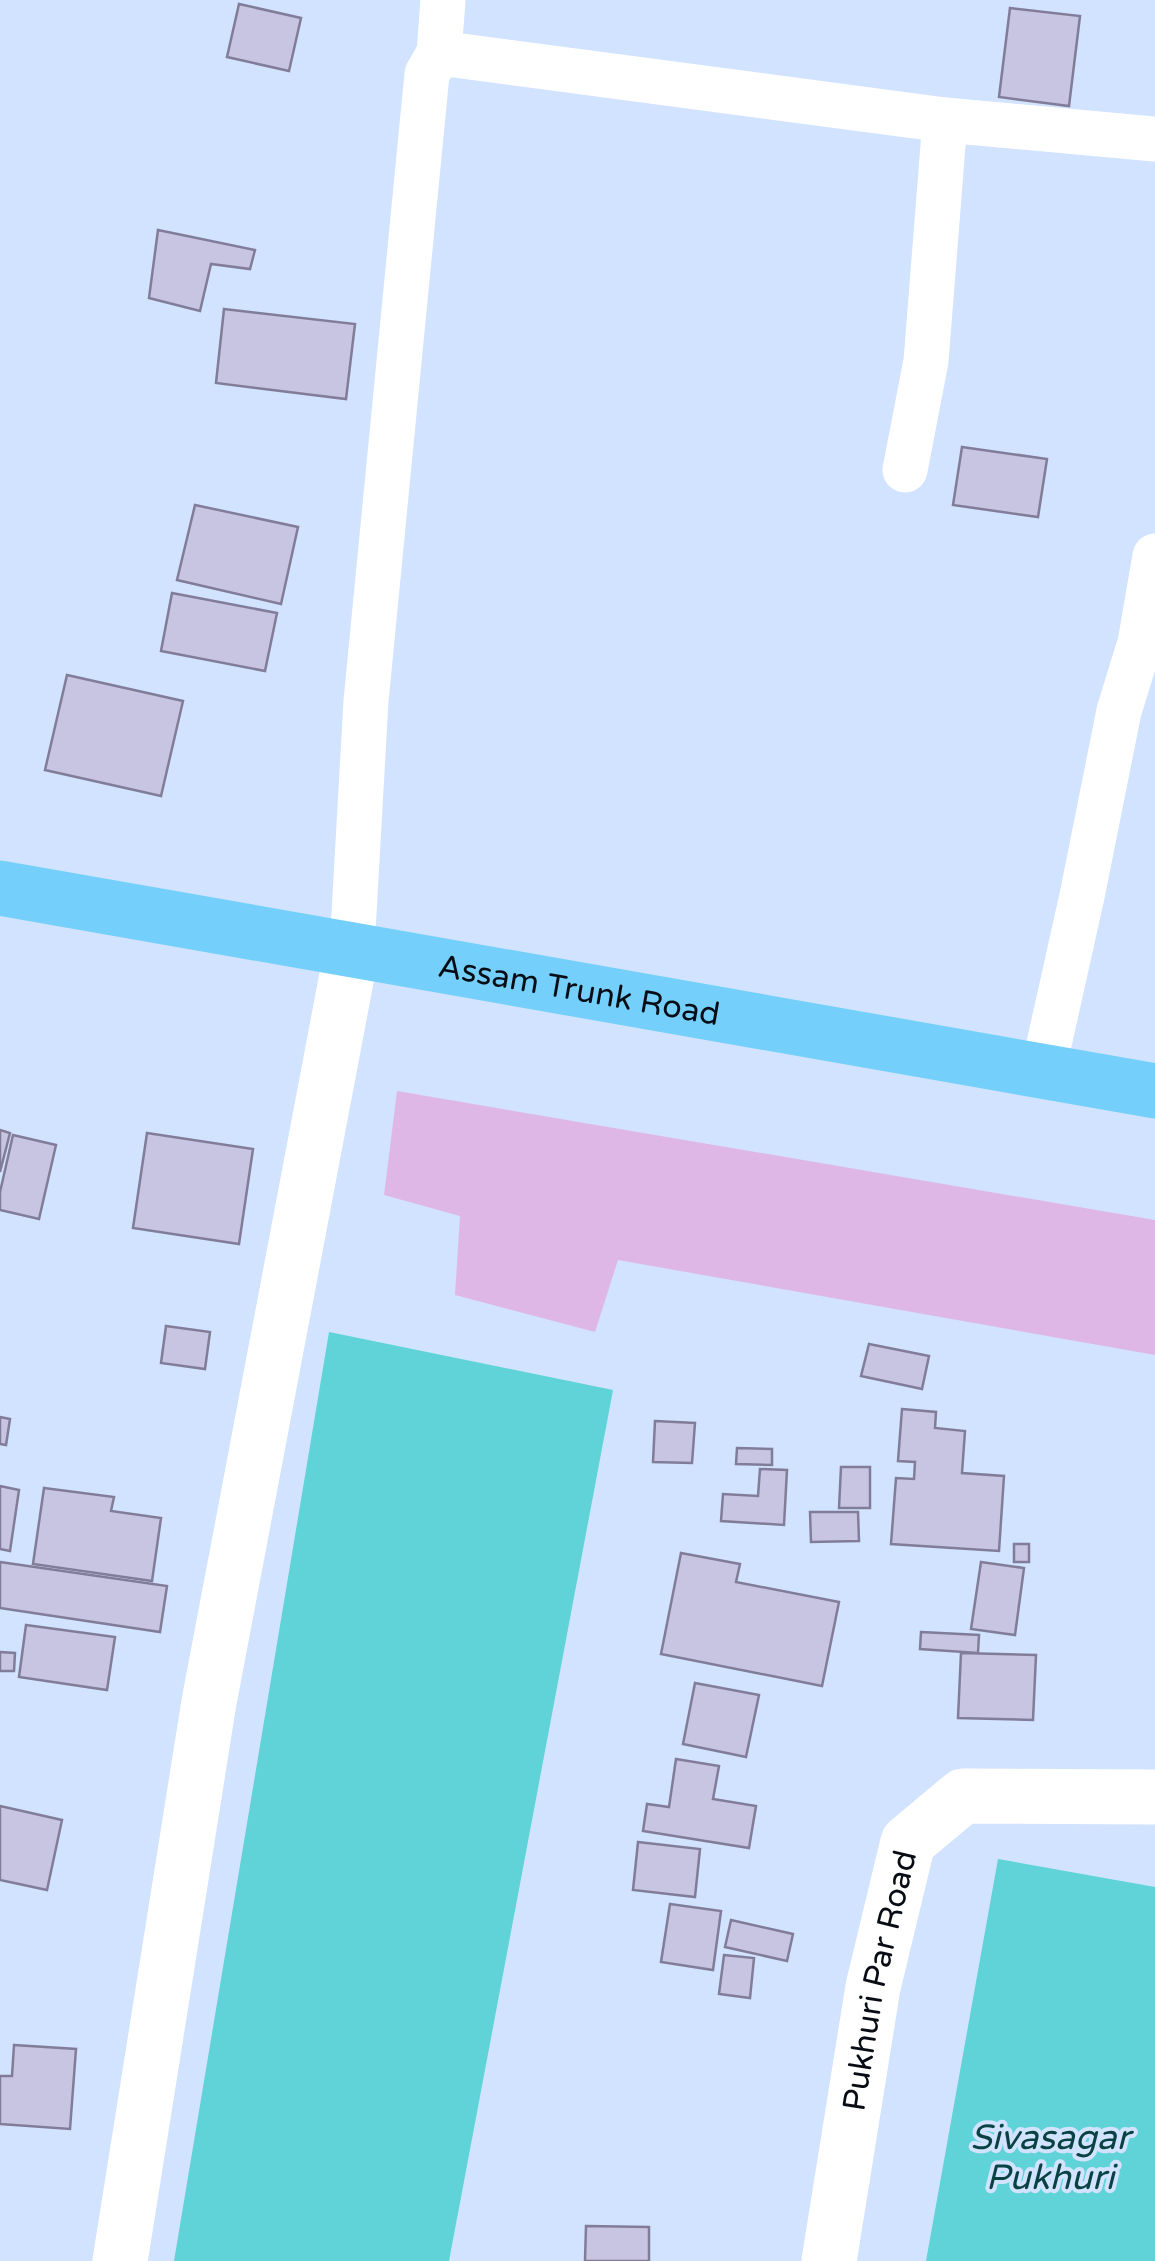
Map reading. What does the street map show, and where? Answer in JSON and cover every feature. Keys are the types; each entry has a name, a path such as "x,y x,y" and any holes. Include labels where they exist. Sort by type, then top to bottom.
{"highway":[{"name":"Assam Trunk Road","path":"0,888 1155,1091"}],"street":[{"path":"120,2261 210,1702 352,949 366,702 427,74 440,53 443,0"},
{"path":"440,53 944,120 1155,139"},
{"path":"904,470 926,360 944,120"},
{"path":"1043,1071 1119,711 1140,644 1155,556"},
{"name":"Pukhuri Par Road","path":"829,2261 872,1986 908,1842 963,1796 1155,1797"}],"shaded area":[{"path":"397,1091 1155,1220 1155,1355 618,1260 595,1332 455,1295 460,1216 384,1195"}],"water":[{"path":"329,1332 613,1390 449,2261 174,2261"},
{"name":"Sivasagar Pukhuri","path":"998,1859 1155,1887 1155,2261 926,2261"}],"building":[{"path":"239,4 301,18 289,71 227,57"},
{"path":"1010,8 1080,16 1069,106 999,97"},
{"path":"158,230 255,250 250,269 211,264 200,311 149,298"},
{"path":"224,309 355,324 346,399 216,383"},
{"path":"962,447 1047,459 1038,517 953,505"},
{"path":"195,505 298,527 281,604 177,580"},
{"path":"172,593 277,613 265,671 161,651"},
{"path":"67,675 183,701 161,796 45,770"},
{"path":"0,1130 10,1133 0,1172"},
{"path":"147,1133 253,1149 239,1244 133,1228"},
{"path":"13,1135 56,1145 39,1219 0,1210 0,1192"},
{"path":"166,1326 210,1332 205,1369 161,1363"},
{"path":"869,1344 929,1356 922,1389 861,1376"},
{"path":"902,1409 936,1412 935,1428 965,1431 962,1473 1004,1476 999,1551 891,1544 896,1478 914,1479 915,1462 898,1461"},
{"path":"0,1417 10,1419 6,1445 0,1444"},
{"path":"655,1421 695,1423 692,1463 653,1462"},
{"path":"737,1448 772,1449 772,1465 736,1464"},
{"path":"841,1467 870,1467 870,1508 839,1508"},
{"path":"760,1469 787,1470 784,1525 721,1521 723,1494 758,1496"},
{"path":"0,1486 19,1490 10,1551 0,1549"},
{"path":"44,1488 114,1497 111,1511 161,1518 152,1581 33,1564"},
{"path":"810,1512 858,1512 859,1541 811,1542"},
{"path":"1014,1544 1029,1544 1029,1562 1014,1562"},
{"path":"681,1553 740,1564 736,1582 839,1602 822,1686 661,1654"},
{"path":"0,1562 167,1586 160,1632 0,1608"},
{"path":"981,1562 1024,1568 1015,1635 971,1629"},
{"path":"26,1625 115,1637 107,1690 19,1677"},
{"path":"921,1632 979,1635 978,1653 920,1649"},
{"path":"0,1652 15,1653 14,1671 0,1671"},
{"path":"961,1653 1036,1655 1033,1720 958,1718"},
{"path":"695,1683 759,1695 746,1757 683,1744"},
{"path":"676,1759 719,1766 713,1799 756,1806 749,1848 643,1831 647,1804 669,1807"},
{"path":"0,1806 62,1820 47,1890 0,1880"},
{"path":"638,1842 700,1849 695,1897 633,1890"},
{"path":"670,1904 721,1911 713,1970 661,1962"},
{"path":"731,1920 793,1934 787,1961 725,1947"},
{"path":"724,1955 754,1958 750,1998 719,1994"},
{"path":"14,2045 76,2049 70,2129 0,2124 0,2076 12,2076"},
{"path":"586,2226 649,2227 649,2261 585,2261"}]}
